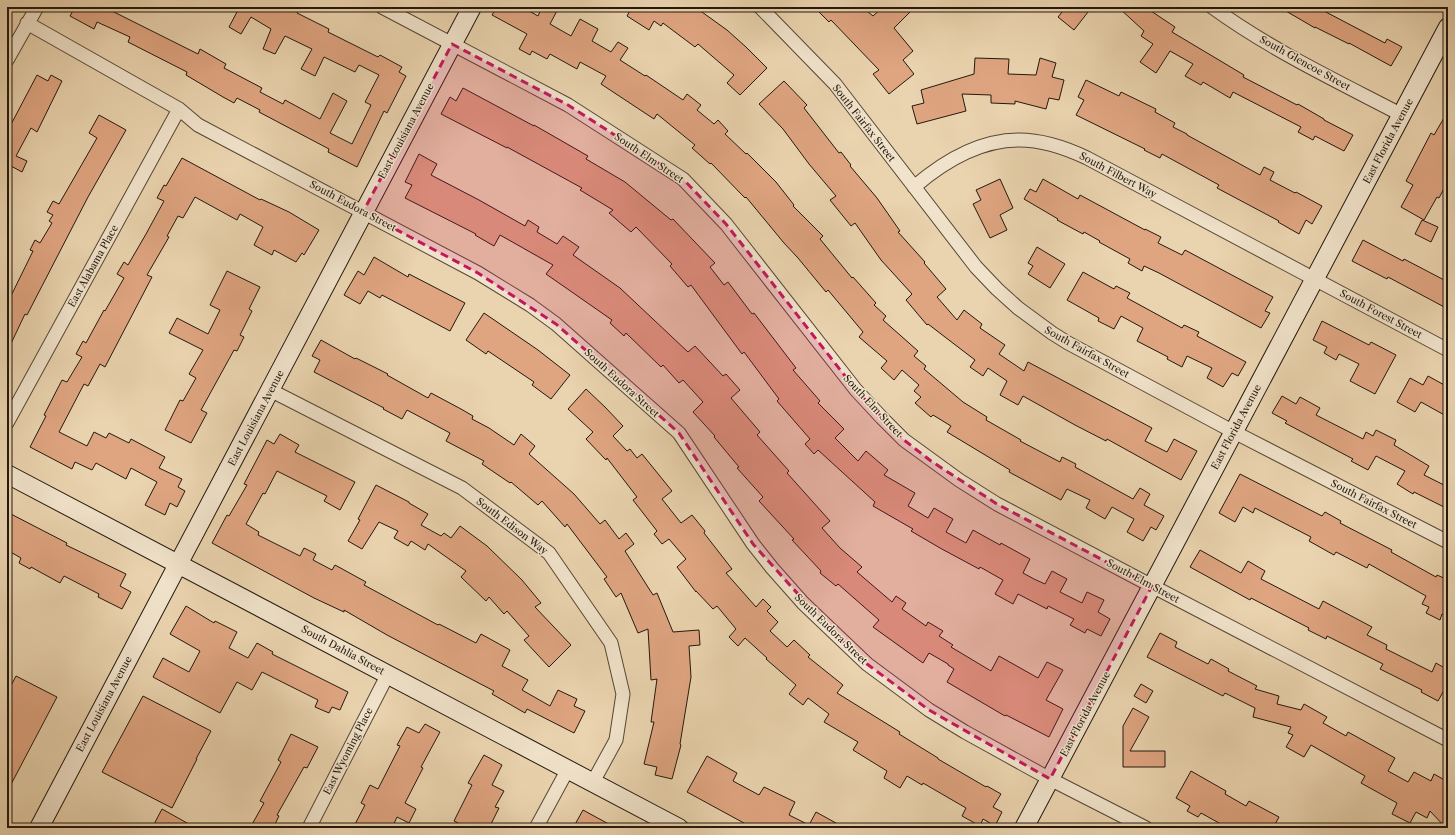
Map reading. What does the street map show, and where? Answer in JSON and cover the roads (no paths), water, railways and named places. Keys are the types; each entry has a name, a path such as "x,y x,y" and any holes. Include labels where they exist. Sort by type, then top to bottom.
{"street":[{"path":"7,60 37,7"},
{"name":"South Elm Street","path":"382,7 568,105 683,179 726,224 856,390 904,440 958,480 997,504 1448,740"},
{"name":"East Louisiana Avenue","path":"39,828 472,7"},
{"name":"South Fairfax Street","path":"760,7 835,84 976,267 997,289 1035,322 1068,343 1234,432 1448,542"},
{"name":"South Glencoe Street","path":"1212,7 1255,36 1292,58 1402,115"},
{"name":"South Eudora Street","path":"27,23 179,109 198,125 478,273 530,305 556,324 679,433 753,544 803,603 867,664 929,710 965,732 1050,779 1146,828"},
{"name":"East Florida Avenue","path":"1024,828 1448,26"},
{"name":"East Alabama Place","path":"7,424 179,109"},
{"name":"South Filbert Way","path":"914,188 930,173 969,151 996,143 1019,140 1043,143 1068,149 1087,158 1315,279"},
{"name":"South Forest Street","path":"1315,279 1448,350"},
{"name":"South Edison Way","path":"270,390 462,488 549,553 611,643 623,694 616,740 593,782"},
{"name":"South Dahlia Street","path":"7,474 679,828"},
{"name":"East Wyoming Place","path":"309,828 388,674"},
{"path":"536,828 568,769"}]}
